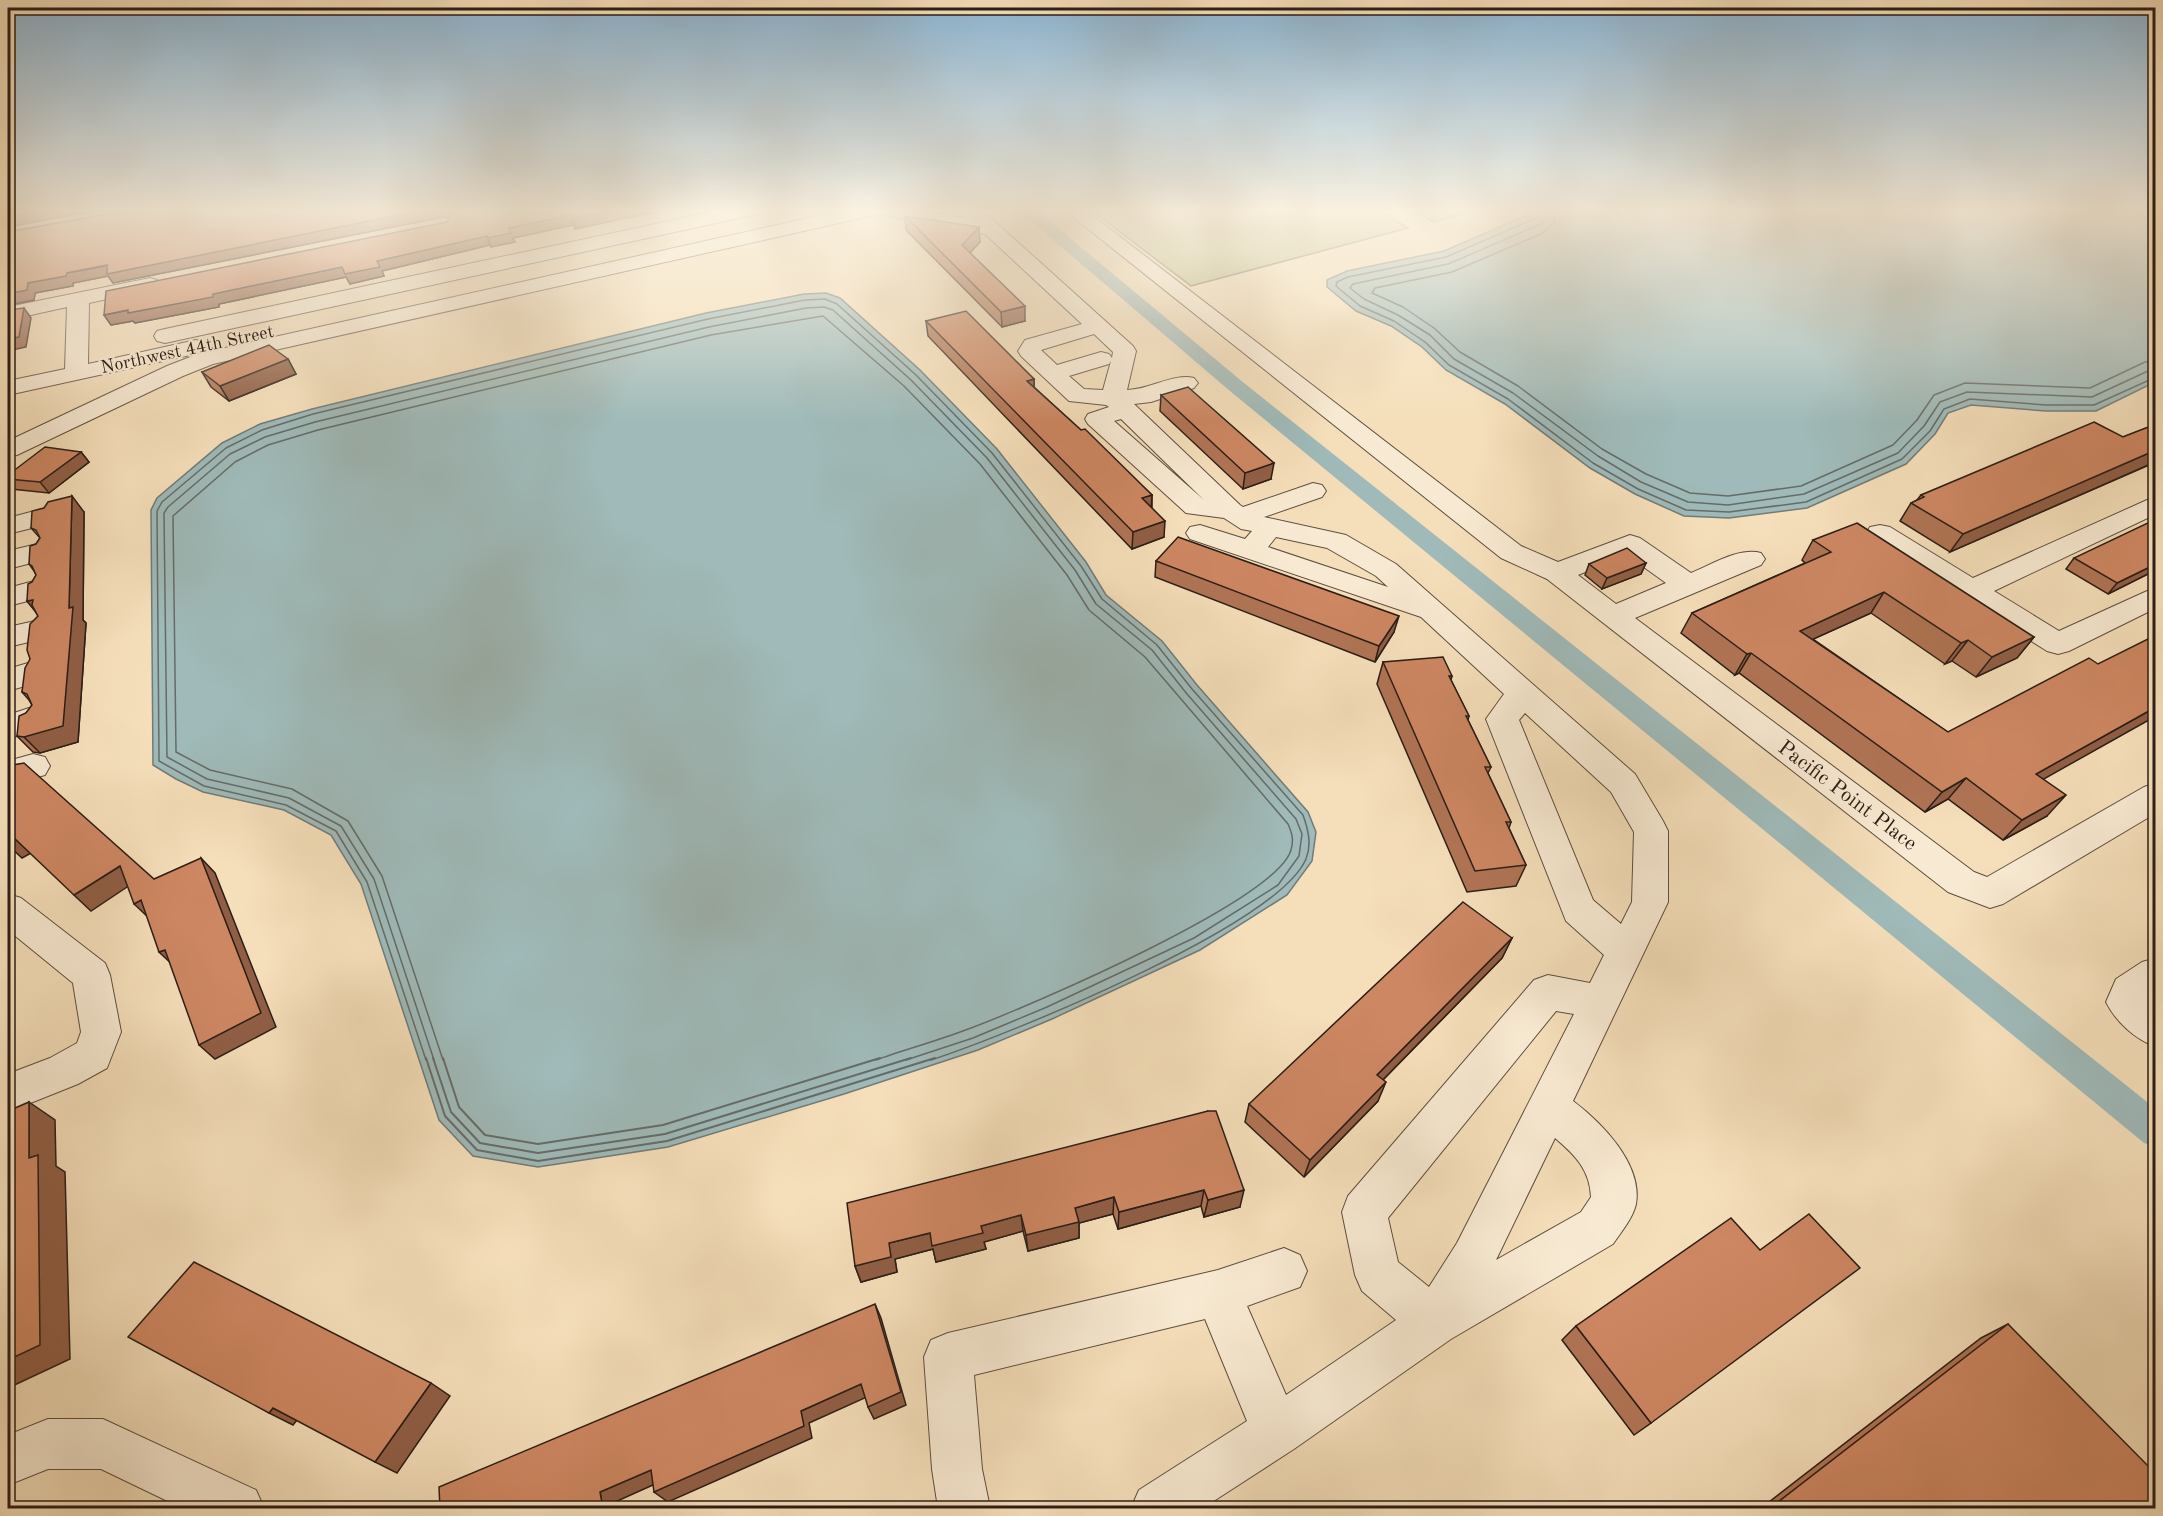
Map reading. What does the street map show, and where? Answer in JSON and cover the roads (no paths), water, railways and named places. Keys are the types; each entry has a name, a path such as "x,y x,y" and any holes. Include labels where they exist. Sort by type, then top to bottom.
{"street":[{"path":"8,313 172,280"},
{"name":"Northwest 44th Street","path":"8,388 70,368 449,280"},
{"name":"Northwest 44th Street","path":"8,370 70,368 489,280"},
{"path":"8,450 199,362 314,345 400,326 457,311 509,291 558,280 569,300"},
{"path":"615,280 620,288"},
{"path":"1047,280 1125,351 1120,404"},
{"name":"Pacific Point Place","path":"1161,280 1511,552 1557,573 1961,882 1990,893 2156,796"},
{"path":"509,291 521,313"},
{"path":"53,428 70,368 78,299"},
{"path":"1090,319 1033,345 1029,351 1077,396 1120,404 1186,383"},
{"path":"1053,373 1101,359"},
{"path":"199,362 224,375"},
{"path":"142,387 167,402"},
{"path":"1120,404 1248,527"},
{"path":"1248,527 1314,491"},
{"path":"1972,590 2156,504"},
{"path":"8,526 46,516"},
{"path":"1200,533 1248,527 1336,541 1386,570 1623,783 1651,831 1650,902 1473,1259 1434,1322"},
{"path":"1880,533 2058,644 2156,596"},
{"path":"1557,573 1630,544 1688,585"},
{"path":"8,560 37,553"},
{"path":"1613,616 1751,559"},
{"path":"1523,693 1502,719 1579,910 1626,951"},
{"path":"8,909 91,975 101,1032 93,1055 64,1071 8,1093"},
{"path":"2156,974 2130,991 2126,1002 2156,1029"},
{"path":"1434,1322 1378,1275 1364,1212 1548,992 1600,1002"},
{"path":"1157,1509 1276,1431 1434,1322 1597,1228 1614,1203 1611,1175 1595,1149 1567,1121 1548,1108"},
{"path":"964,1509 957,1469 948,1357 1218,1293 1284,1271"},
{"path":"1218,1293 1276,1431"},
{"path":"8,1460 48,1444 103,1444 238,1509"}],"water":[{"path":"1327,280 2155,280 2155,382 2096,411 2046,411 1971,405 1948,413 1935,434 1906,464 1807,508 1729,518 1684,516 1635,494 1590,468 1505,404 1446,370 1422,347 1391,326 1356,311 1327,287"},
{"path":"826,293 840,298 920,370 997,449 1086,562 1106,595 1162,641 1197,685 1308,812 1316,832 1312,861 1287,895 1200,950 1052,1019 978,1050 844,1094 668,1147 538,1167 473,1156 439,1120 361,884 331,835 284,810 203,792 153,765 151,510 157,498 222,443 260,424 312,409 706,313 804,294"}],"waterway":[{"path":"1109,280 1237,387 2156,1131"}]}
